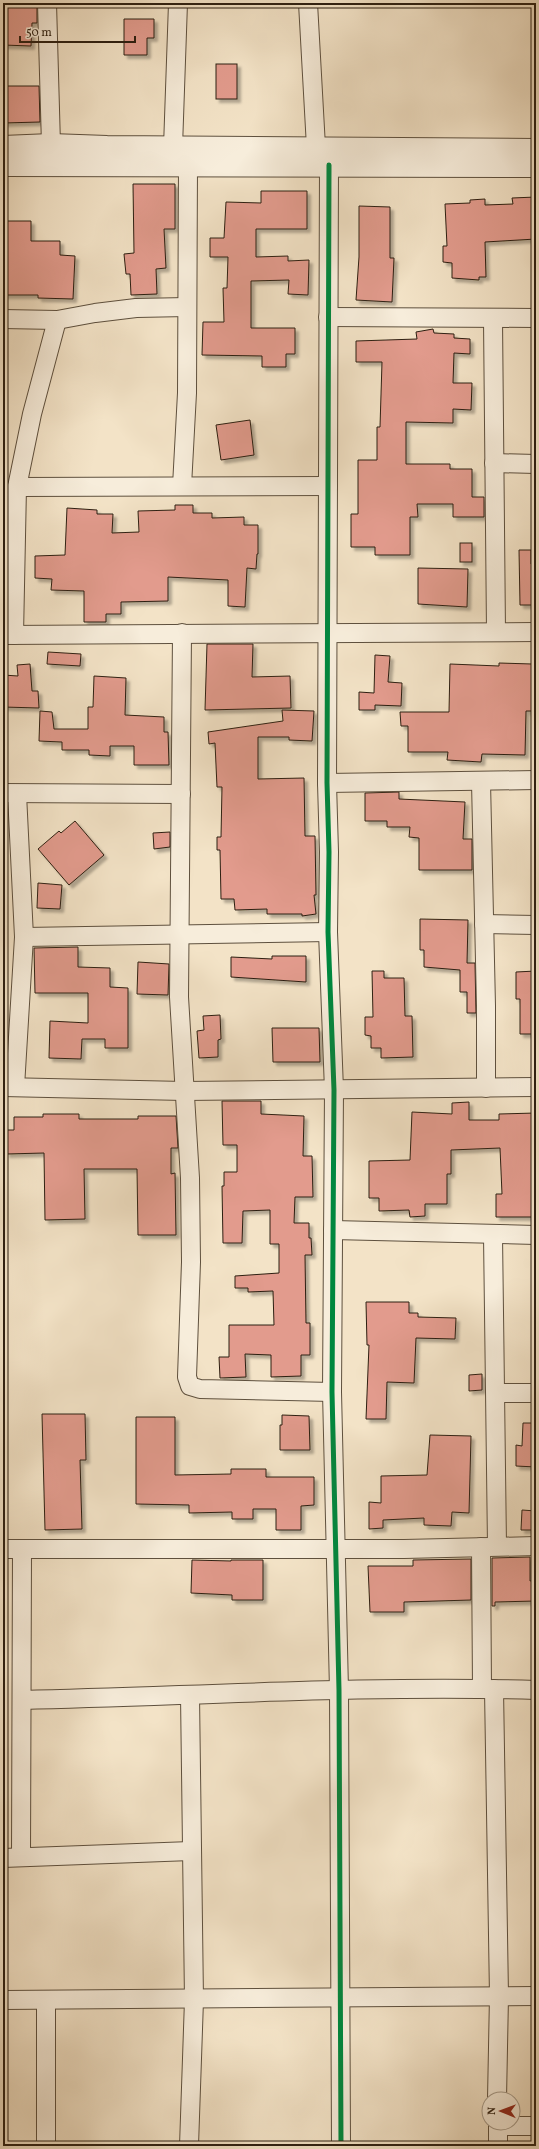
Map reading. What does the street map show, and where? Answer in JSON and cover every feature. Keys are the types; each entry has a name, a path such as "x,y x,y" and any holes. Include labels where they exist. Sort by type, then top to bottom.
{"street":[{"path":"47,3 47,66 51,145"},
{"path":"173,147 178,3"},
{"path":"308,3 316,148"},
{"path":"3,147 51,145 536,150"},
{"path":"3,165 536,166"},
{"path":"329,165 326,633 329,852 328,932 334,1090 332,1392 337,1548 339,1690 339,1839 342,1998 341,2146"},
{"path":"182,486 187,393 188,166"},
{"path":"3,320 57,320 95,313 136,308 187,307"},
{"path":"328,316 493,319 536,318"},
{"path":"493,319 496,632"},
{"path":"57,320 32,414 17,487 9,635 536,632"},
{"path":"494,463 536,464"},
{"path":"17,487 328,486"},
{"path":"182,633 179,998 190,1178 191,1262 187,1378 190,1386 200,1389 332,1392"},
{"path":"327,783 481,782 536,780"},
{"path":"481,782 486,1088"},
{"path":"181,794 10,794 24,937 9,1087 184,1090 536,1088"},
{"path":"484,924 536,925"},
{"path":"24,937 328,932"},
{"path":"333,1230 536,1235"},
{"path":"493,1234 496,1393 489,1546 488,1689 499,1996 497,2091"},
{"path":"496,1393 536,1393"},
{"path":"3,1549 404,1549 536,1546"},
{"path":"21,1857 23,1700 22,1549"},
{"path":"23,1700 190,1695 261,1691 536,1690"},
{"path":"189,2146 194,2000 190,1695"},
{"path":"3,1858 191,1851"},
{"path":"3,2000 194,2000 536,1996"},
{"path":"46,2000 46,2146"},
{"path":"521,2125 536,2126"},
{"path":"498,2131 498,2146"}],"building":[{"path":"4,3 37,3 37,23 32,23 31,46 3,45"},
{"path":"124,19 154,19 154,38 147,38 147,55 124,55"},
{"path":"216,64 237,64 237,99 216,99"},
{"path":"3,86 39,86 40,122 3,123"},
{"path":"133,184 175,184 175,229 164,229 166,268 156,269 157,294 131,295 130,274 126,274 124,254 134,253"},
{"path":"261,191 307,191 307,229 256,229 256,257 288,256 288,261 309,260 308,295 288,294 289,280 251,281 251,328 295,328 295,354 286,354 286,367 262,367 262,356 202,355 203,322 224,322 223,288 227,288 228,257 210,257 210,238 224,238 226,202 261,203"},
{"path":"536,197 536,239 485,242 486,277 479,277 479,280 452,278 452,263 443,262 443,246 447,246 445,204 470,203 470,200 485,199 485,205 513,204 512,198"},
{"path":"359,206 390,207 390,258 394,258 392,302 356,300 359,257"},
{"path":"3,221 31,221 31,241 60,241 60,255 75,256 73,299 38,298 38,295 3,295"},
{"path":"433,329 434,333 454,334 454,338 470,339 470,354 454,353 453,383 472,383 471,410 453,409 453,423 406,422 406,464 450,464 450,469 472,469 472,497 484,497 484,517 453,517 453,504 417,504 418,517 410,517 410,555 375,555 375,547 351,547 351,514 358,514 358,460 377,460 377,427 380,427 382,362 356,362 356,341 417,339 416,332"},
{"path":"250,420 254,455 221,460 216,425"},
{"path":"175,505 193,505 193,513 212,513 212,518 244,517 244,525 258,525 258,554 256,569 247,568 245,607 228,606 228,580 168,577 168,601 121,602 121,614 106,614 106,622 84,622 84,591 51,590 52,579 35,578 35,556 65,555 67,508 97,510 97,514 113,514 112,533 139,532 138,511 175,510"},
{"path":"460,543 472,543 472,562 460,562"},
{"path":"519,550 531,550 531,564 536,564 536,605 520,605"},
{"path":"418,568 468,569 467,607 418,604"},
{"path":"207,644 253,644 252,677 290,676 291,708 205,710"},
{"path":"48,652 81,654 80,666 47,664"},
{"path":"375,655 390,656 388,682 402,683 401,706 375,705 375,710 359,710 359,692 374,693"},
{"path":"499,663 532,664 533,711 526,711 525,755 482,754 481,762 447,760 448,752 408,752 408,726 401,726 400,712 449,712 450,664 499,666"},
{"path":"30,664 32,691 38,691 39,708 3,707 3,675 18,676 17,665"},
{"path":"94,676 126,678 125,715 164,717 164,732 168,732 169,765 134,765 134,746 110,746 110,756 89,755 89,750 62,750 62,742 39,741 40,711 52,712 54,729 88,729 88,707 93,707"},
{"path":"282,710 314,711 312,741 289,740 289,737 258,737 258,779 304,778 305,836 315,836 316,895 314,895 316,914 302,916 302,914 267,914 267,909 235,910 234,899 221,899 220,850 217,850 217,837 221,837 222,787 217,787 215,743 209,744 208,732 283,721"},
{"path":"399,792 399,799 465,802 463,839 472,839 472,870 419,870 419,838 409,837 410,827 387,827 387,821 365,821 365,793"},
{"path":"75,821 104,855 69,885 38,849 59,831 61,833"},
{"path":"170,832 170,847 154,849 153,833"},
{"path":"38,883 62,885 60,909 37,908"},
{"path":"420,919 468,920 467,963 475,963 476,1013 467,1013 467,992 460,992 460,970 424,967 424,950 420,950"},
{"path":"78,947 78,967 110,968 110,987 128,988 128,1048 105,1048 105,1039 82,1039 81,1059 49,1058 50,1021 88,1023 88,993 35,993 34,948"},
{"path":"272,956 306,956 306,982 231,977 231,957 272,959"},
{"path":"138,962 169,964 168,995 137,994"},
{"path":"372,971 384,971 384,978 404,978 405,1016 412,1016 413,1057 381,1058 381,1048 371,1048 371,1036 365,1035 365,1017 373,1017"},
{"path":"536,971 536,1034 520,1034 520,999 516,999 516,972"},
{"path":"220,1015 221,1039 218,1040 218,1057 199,1058 197,1031 204,1030 203,1016"},
{"path":"272,1028 319,1028 320,1062 273,1062"},
{"path":"222,1101 261,1101 261,1114 304,1116 303,1156 312,1156 313,1197 295,1197 294,1223 309,1223 309,1238 311,1238 312,1255 305,1255 306,1323 310,1323 310,1355 301,1355 301,1376 271,1377 271,1355 245,1354 246,1377 220,1378 219,1357 229,1357 229,1325 274,1325 273,1291 248,1292 248,1288 235,1288 235,1276 279,1273 279,1244 270,1244 270,1210 243,1211 242,1243 223,1243 222,1186 224,1186 224,1172 237,1172 237,1145 223,1145"},
{"path":"469,1102 469,1120 499,1120 499,1114 536,1113 536,1165 533,1165 533,1194 536,1194 536,1217 496,1217 496,1194 502,1194 500,1148 451,1150 451,1174 447,1174 447,1204 425,1204 425,1216 410,1217 409,1210 379,1211 379,1198 369,1198 369,1161 410,1160 412,1112 452,1114 452,1103"},
{"path":"43,1114 79,1114 79,1119 138,1119 138,1116 176,1116 178,1148 171,1148 171,1174 175,1173 176,1235 138,1235 137,1169 84,1169 85,1219 45,1220 44,1153 6,1154 6,1130 14,1130 14,1117 43,1117"},
{"path":"366,1302 409,1302 409,1313 418,1313 418,1317 456,1318 455,1339 416,1338 414,1383 387,1382 386,1419 366,1419 369,1345 367,1345"},
{"path":"482,1374 482,1390 469,1391 469,1375"},
{"path":"42,1414 85,1414 86,1460 80,1460 82,1529 45,1530"},
{"path":"282,1415 309,1416 310,1450 280,1450 280,1425 282,1425"},
{"path":"136,1417 175,1417 175,1475 231,1474 231,1469 266,1469 266,1477 314,1477 314,1505 301,1506 301,1530 276,1530 276,1509 253,1509 253,1519 232,1519 232,1512 189,1513 189,1505 136,1504"},
{"path":"523,1423 536,1423 536,1467 516,1466 516,1445 522,1446"},
{"path":"430,1435 471,1436 469,1513 452,1512 451,1526 424,1525 424,1518 383,1520 383,1528 369,1529 369,1502 381,1503 381,1476 427,1475"},
{"path":"522,1510 536,1511 536,1530 521,1530"},
{"path":"530,1557 530,1581 536,1580 536,1601 495,1602 495,1606 492,1606 492,1558"},
{"path":"471,1559 471,1600 404,1602 404,1612 370,1612 368,1566 413,1566 413,1560"},
{"path":"192,1560 263,1560 263,1600 232,1600 232,1595 191,1593"}],"cycle path":[{"path":"329,165 327,783 329,852 328,932 334,1090 332,1392 339,1690 341,2146"}]}
